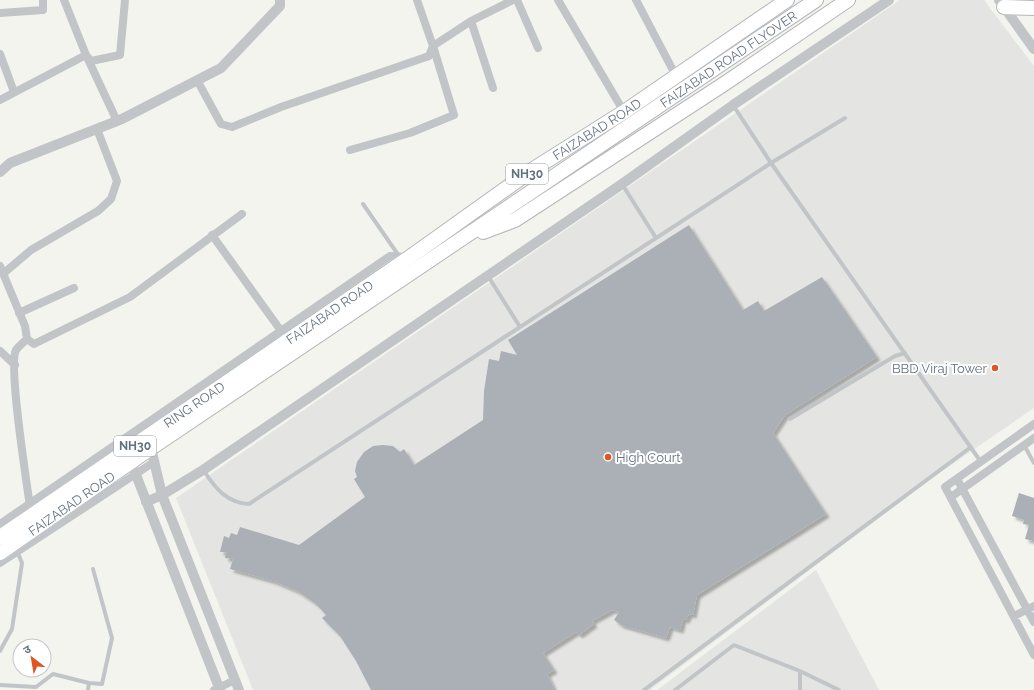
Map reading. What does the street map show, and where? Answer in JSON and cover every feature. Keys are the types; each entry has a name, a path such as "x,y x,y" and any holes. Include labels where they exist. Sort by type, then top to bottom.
{"highway":[{"name":"FAIZABAD ROAD","path":"270,354 284,336 405,257 532,170 624,112 787,0"},
{"name":"FAIZABAD ROAD FLYOVER","path":"462,240 816,0"},
{"name":"NH30","path":"462,240 515,220 724,84 848,0"},
{"path":"1031,0 1034,5"},
{"path":"1002,3 1034,8"},
{"name":"FAIZABAD ROAD","path":"0,553 15,547 133,468 151,448 462,240"},
{"name":"RING ROAD","path":"0,537 31,510 270,354"}],"street":[{"path":"0,13 43,10 43,0"},
{"path":"64,0 86,55 117,121"},
{"path":"86,55 91,61 120,55 125,0"},
{"path":"0,172 10,163 117,121 221,68 280,6 280,0"},
{"path":"350,150 410,134 454,115 417,0"},
{"path":"197,80 221,124 232,127 281,107 429,56 433,46 471,21 513,0"},
{"path":"517,0 538,48"},
{"path":"558,0 624,112"},
{"path":"636,0 676,76"},
{"path":"146,502 162,495 203,470 622,184 733,105 889,0"},
{"path":"1002,3 1034,49"},
{"path":"471,21 493,88"},
{"path":"0,54 14,92"},
{"path":"0,100 86,55"},
{"path":"97,128 118,181 111,199 98,211 31,250 2,269 5,281 24,326 27,339 34,344 130,297 242,214"},
{"path":"0,524 31,510 284,336 212,235"},
{"path":"19,313 74,288"},
{"path":"27,339 16,351 15,365 23,461 31,510"},
{"path":"0,351 15,365"},
{"path":"1034,424 982,463 945,488 1034,655"},
{"path":"951,497 1034,438"},
{"path":"151,448 162,495 239,690"},
{"path":"154,462 133,468 218,689 235,680"},
{"path":"957,479 1030,608 1034,622"},
{"path":"0,563 15,547"},
{"path":"1014,616 1030,608"}],"lane":[{"path":"733,105 771,163 982,463"},
{"path":"203,470 213,486 229,499 238,503 249,504 771,163 845,118"},
{"path":"622,184 656,238"},
{"path":"363,204 405,257"},
{"path":"487,275 520,327"},
{"path":"790,419 895,356 905,354"},
{"path":"1024,445 1034,463"},
{"path":"644,690 971,447"},
{"path":"0,651 12,629 22,562 15,547"},
{"path":"0,685 36,687 53,674 89,683 102,684 112,638 93,569"},
{"path":"675,690 734,645 800,671 839,690"},
{"path":"800,671 800,690"},
{"path":"88,690 89,683"}],"shaded area":[{"path":"900,0 984,0 1034,66 1034,408 928,481 650,690 253,690 176,498"},
{"path":"816,570 879,690 657,690"}],"building":[{"name":"High Court","path":"689,225 743,310 758,301 764,311 822,277 877,357 785,415 773,433 826,514 697,595 693,615 689,614 686,620 683,619 680,630 670,627 666,638 621,625 614,620 619,612 612,610 592,621 594,624 579,635 576,632 543,653 554,670 547,674 554,690 371,690 356,661 340,636 322,618 326,615 316,604 297,591 273,581 230,569 233,559 225,558 226,552 220,552 224,536 229,538 231,533 237,535 240,527 299,545 365,497 354,479 357,477 355,471 357,462 364,452 373,446 393,446 400,452 404,449 414,465 483,420 484,391 489,359 499,361 501,351 517,355 508,340"},
{"path":"1019,493 1034,498 1034,541 1025,539 1029,525 1023,524 1024,520 1012,516"}],"place":[{"name":"BBD Viraj Tower","path":"995,368"},
{"name":"High Court","path":"608,457"}]}
